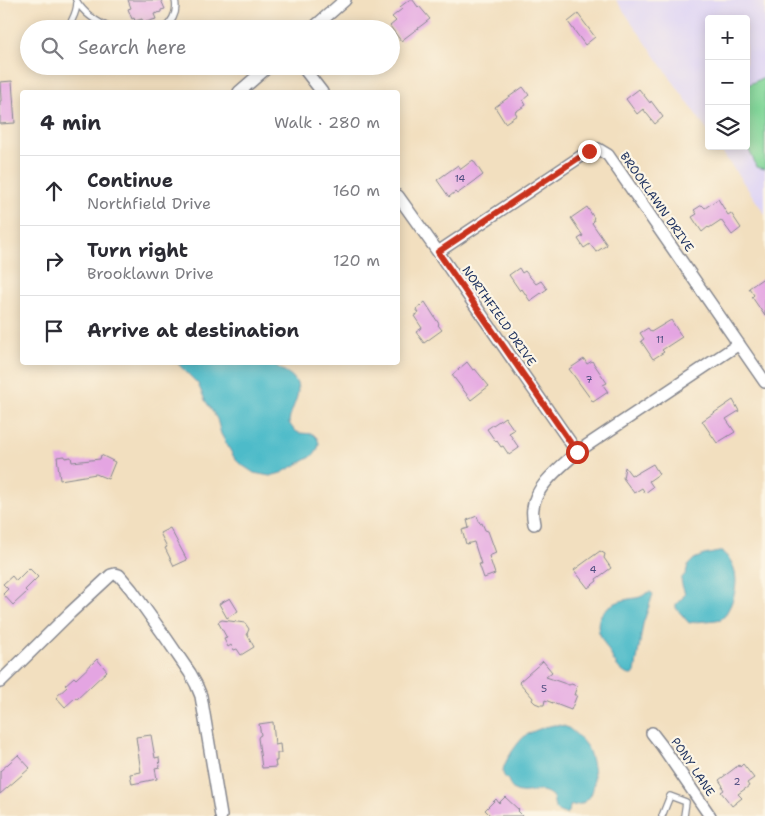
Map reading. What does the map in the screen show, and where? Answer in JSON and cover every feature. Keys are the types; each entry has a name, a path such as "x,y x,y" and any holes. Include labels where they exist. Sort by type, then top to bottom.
{"street":[{"path":"322,20 345,0"},
{"path":"241,90 259,75"},
{"path":"309,75 320,90"},
{"name":"BROOKLAWN DRIVE","path":"438,252 589,151 598,149 608,155 765,382"},
{"name":"NORTHFIELD DRIVE","path":"400,199 577,452"},
{"path":"534,524 533,507 540,488 562,465 577,452 739,344"},
{"path":"0,682 95,589 111,575 119,575 166,638 196,684 201,696 221,816"},
{"name":"PONY LANE","path":"652,733 710,816"}],"lane":[{"path":"173,20 176,12 176,0"},
{"path":"73,20 77,9 77,1"},
{"path":"77,1 86,13 95,20"},
{"path":"662,816 670,796 686,802 684,816"}],"shaded area":[{"path":"616,0 765,0 765,214 721,150 750,150 750,15 705,15 705,127"}],"green space":[{"path":"765,78 765,169 757,167 749,150 750,84"}],"water":[{"path":"179,365 276,365 290,375 297,385 297,396 289,423 299,433 313,434 319,443 318,448 311,457 281,473 270,476 254,473 235,459 221,434 217,419 198,384"},
{"path":"722,552 728,558 735,572 736,587 731,603 721,619 689,623 676,608 676,604 684,595 681,579 686,573 688,565 694,559"},
{"path":"650,592 653,594 643,624 635,672 633,675 630,675 619,668 615,662 599,632 599,619 611,605 623,600 640,597"},
{"path":"554,725 562,725 575,733 588,749 592,762 594,779 591,794 582,803 570,806 569,812 566,814 557,810 552,797 544,791 518,792 514,790 503,773 508,757 522,738 536,730"}],"building":[{"path":"128,0 161,0 165,9 154,14 156,19 135,20 134,18 132,19 128,9 131,8"},
{"path":"409,0 413,0 430,19 401,41 400,20 395,20 392,17 402,9 400,7"},
{"path":"578,14 595,37 585,45 568,22"},
{"path":"12,81 15,123 0,124 0,82"},
{"path":"523,87 529,95 523,100 526,105 515,112 517,115 505,123 495,107"},
{"path":"639,89 663,117 655,124 643,109 637,114 626,99"},
{"path":"473,160 483,175 457,194 455,192 449,197 437,180 458,165 461,169"},
{"path":"718,199 728,215 731,213 741,228 732,235 721,220 702,232 692,217 697,214 694,210 702,205 705,208"},
{"path":"587,207 594,218 592,223 607,245 596,252 590,244 584,248 578,239 583,236 571,218"},
{"path":"519,268 522,273 525,271 536,284 541,281 547,289 530,301 509,275"},
{"path":"765,277 765,316 752,297 754,295 749,288"},
{"path":"425,302 442,330 424,343 416,332 422,328 414,316 419,313 416,309"},
{"path":"671,320 682,337 662,350 664,352 653,359 641,341 644,339 640,333 648,328 651,332"},
{"path":"584,359 587,364 592,361 607,383 603,385 608,392 593,402 569,369"},
{"path":"467,362 489,386 471,400 452,375"},
{"path":"733,400 739,411 726,419 735,432 717,443 702,421"},
{"path":"505,417 514,430 509,433 519,448 509,455 503,446 501,447 496,442 487,429"},
{"path":"101,455 115,462 108,479 96,474 60,480 57,457 71,457 72,462 100,459"},
{"path":"653,464 659,474 649,481 653,487 645,493 642,488 634,493 623,478 625,467 631,475 634,475"},
{"path":"477,516 480,524 482,523 485,530 488,531 496,553 489,556 495,574 484,578 474,542 466,544 462,530 469,528 467,520"},
{"path":"170,528 187,560 174,566 160,533"},
{"path":"600,551 605,554 604,558 611,568 596,579 597,581 588,588 574,570"},
{"path":"29,568 38,577 25,590 27,592 13,605 3,594 8,589 3,584 12,576 16,581"},
{"path":"230,598 238,611 227,618 219,604"},
{"path":"222,620 245,623 249,629 247,634 254,647 241,655 231,645 228,647 224,639 227,638 218,622"},
{"path":"97,659 107,671 77,699 76,697 65,707 56,697 67,687 65,685 74,677 76,679"},
{"path":"543,661 552,672 546,677 577,686 574,695 577,695 571,710 545,700 544,705 535,703 519,682"},
{"path":"273,722 275,745 280,744 281,753 277,753 276,767 262,768 258,738 261,735 259,724"},
{"path":"151,735 155,758 159,757 160,767 155,768 157,779 132,784 130,774 141,772 136,737"},
{"path":"18,755 30,768 0,794 0,771"},
{"path":"743,764 754,778 747,783 749,786 738,794 742,798 732,806 721,792 724,790 719,780"},
{"path":"505,797 523,816 491,816 485,810 496,799 499,803"}],"route":[{"path":"577,452 438,252 589,151"}]}
